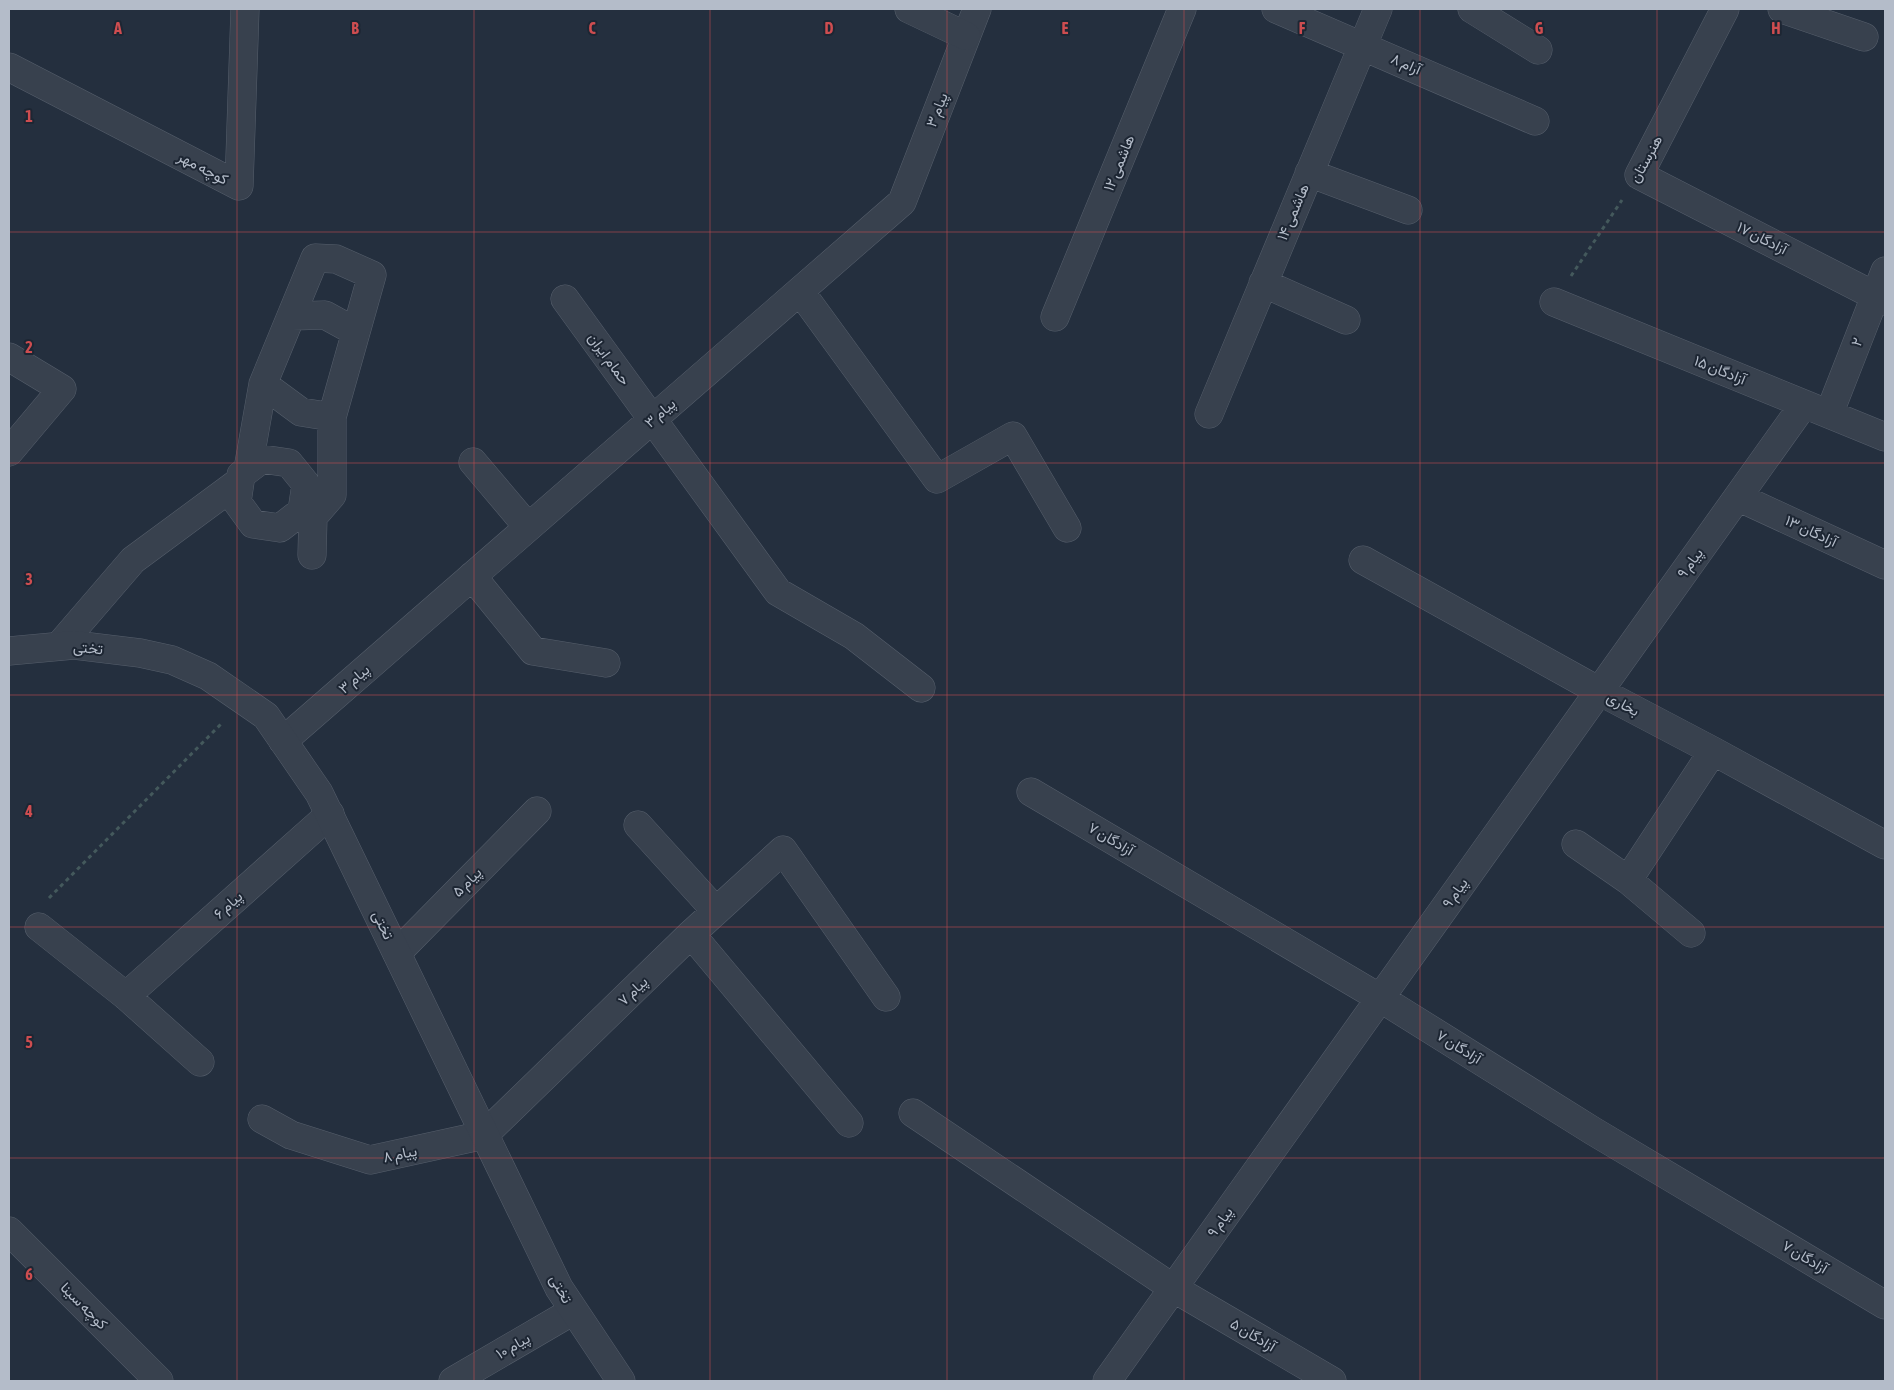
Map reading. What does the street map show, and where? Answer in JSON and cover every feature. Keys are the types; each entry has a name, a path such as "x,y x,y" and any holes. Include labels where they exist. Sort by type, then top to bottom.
{"street":[{"name":"کوچه مهر","path":"9,67 239,186 245,9"},
{"path":"909,9 966,36"},
{"name":"پيام ۳","path":"283,741 902,202 977,9"},
{"name":"هاشمی ۱۲","path":"1055,317 1182,9"},
{"name":"آرام ۸","path":"1276,9 1535,121"},
{"name":"هاشمی ۱۴","path":"1209,414 1378,9"},
{"path":"1472,9 1538,50"},
{"name":"هنرستان","path":"1639,175 1725,9"},
{"path":"1782,9 1864,37"},
{"path":"1309,172 1408,210"},
{"name":"آزادگان ۱۷","path":"1639,175 1880,299"},
{"path":"316,258 336,259 372,274 332,417 332,495 308,514 280,528 253,524 237,502 263,384 292,316 316,258"},
{"name":"۲","path":"1829,414 1880,299 1885,271"},
{"path":"1263,284 1346,320"},
{"path":"800,290 937,479 1013,436 1067,528"},
{"name":"حمام ایران","path":"565,299 778,592 854,636 921,688"},
{"name":"آزادگان ۱۵","path":"1554,302 1885,437"},
{"path":"292,316 325,315 356,332"},
{"path":"9,357 62,389 9,452"},
{"path":"263,384 301,412 332,417"},
{"name":"پیام ۹","path":"1107,1381 1804,404"},
{"path":"59,646 133,560 244,475 262,459 289,462 306,484 312,555"},
{"path":"473,462 528,527"},
{"name":"آزادگان ۱۳","path":"1738,496 1885,565"},
{"name":"بخاری","path":"1363,560 1599,691 1885,845"},
{"path":"472,576 533,651 606,663"},
{"name":"تختی","path":"9,651 74,645 140,653 172,660 208,676 266,716 319,793 330,814 559,1288 621,1381"},
{"path":"1628,880 1713,751"},
{"name":"آزادگان ۷","path":"1031,792 1380,998 1593,1132 1885,1305"},
{"name":"پیام ۵","path":"396,953 537,811"},
{"name":"پیام ۶","path":"126,996 330,814"},
{"path":"638,825 716,911"},
{"path":"1576,844 1628,880 1691,932"},
{"name":"پیام ۷","path":"484,1135 691,934 783,850 886,997"},
{"path":"39,927 126,996 200,1062"},
{"path":"691,934 849,1123"},
{"name":"آزادگان ۵","path":"913,1113 1174,1288 1332,1381"},
{"name":"پیام ۸","path":"262,1119 291,1135 370,1160 484,1135"},
{"name":"کوچه سینا","path":"9,1231 159,1381"},
{"name":"پیام ۱۰","path":"453,1381 573,1311"}],"path":[{"name":"هنرستان","path":"1554,302 1639,175"},
{"path":"47,900 243,701"}]}
